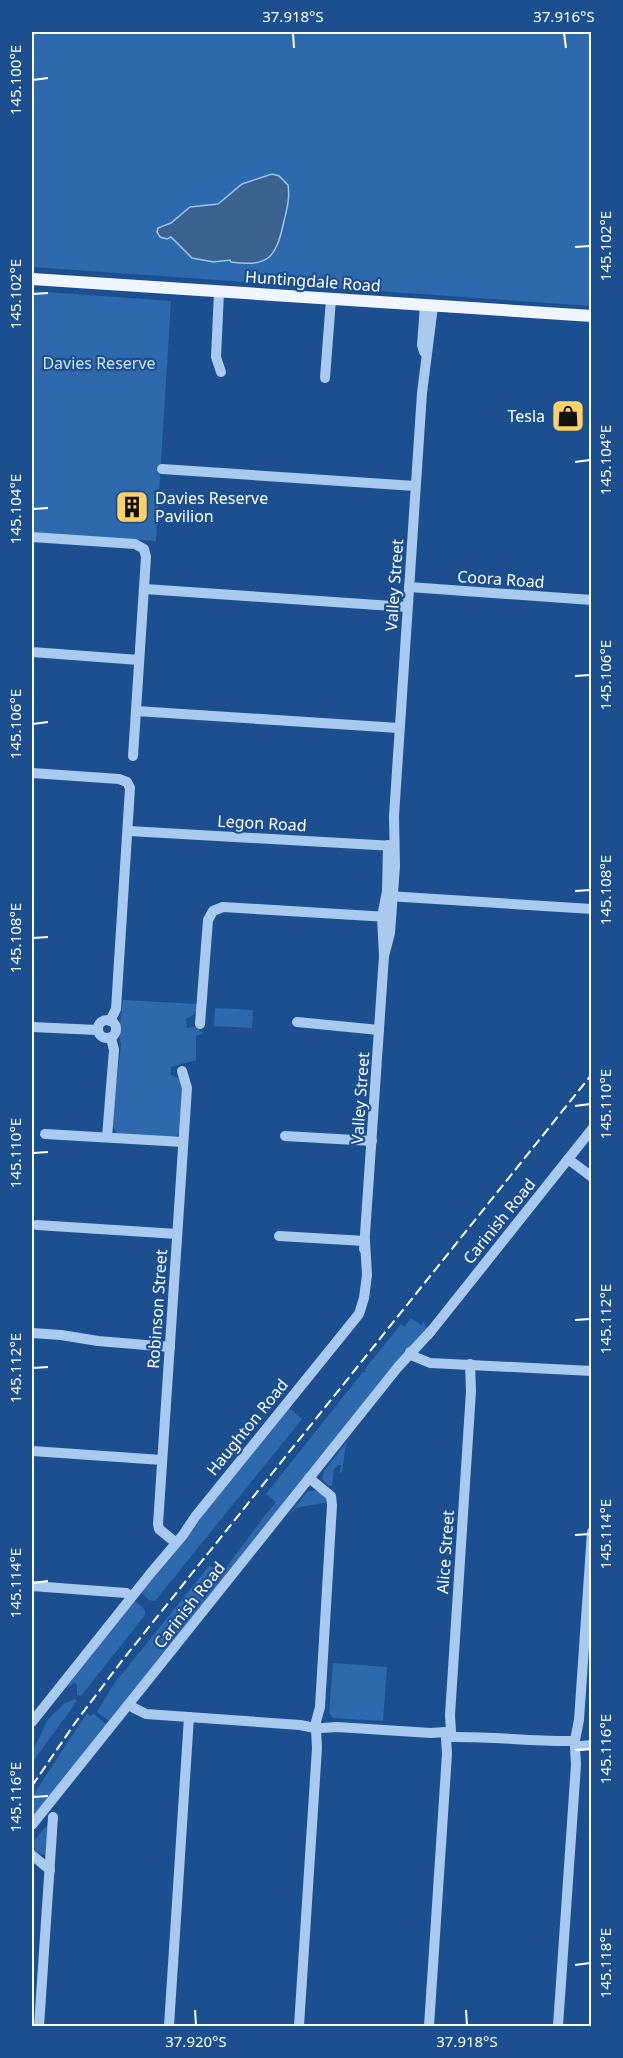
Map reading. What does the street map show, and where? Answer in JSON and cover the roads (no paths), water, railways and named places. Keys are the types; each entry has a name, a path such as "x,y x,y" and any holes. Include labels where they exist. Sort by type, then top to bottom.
{"main road":[{"name":"Huntingdale Road","path":"32,279 591,316"}],"street":[{"path":"219,292 216,363 221,372"},
{"path":"325,378 331,299"},
{"name":"Valley Street","path":"360,1303 384,956 390,933 387,917 391,845 389,830 393,816 416,486 426,356 429,347 429,306"},
{"path":"162,469 416,486"},
{"path":"32,537 135,544 144,549 146,557 145,590 133,756"},
{"name":"Coora Road","path":"409,587 591,600"},
{"path":"145,590 408,607"},
{"path":"32,652 139,660"},
{"path":"136,711 399,728"},
{"path":"32,773 124,780 129,785 129,831 116,1009 110,1021"},
{"name":"Legon Road","path":"129,831 391,845"},
{"path":"389,896 591,909"},
{"path":"198,1025 208,920 213,910 223,907 387,917"},
{"path":"97,1030 101,1022 110,1021 115,1025 116,1031 111,1038 114,1050 107,1137"},
{"path":"297,1022 379,1030"},
{"path":"32,1027 97,1030"},
{"path":"97,1030 102,1038 111,1038"},
{"name":"Robinson Street","path":"172,1540 158,1526 187,1088 181,1069"},
{"name":"Carinish Road","path":"32,1825 591,1129"},
{"path":"45,1134 183,1142"},
{"path":"285,1136 372,1141"},
{"path":"568,1159 591,1177"},
{"path":"37,1225 177,1234"},
{"path":"279,1236 365,1241"},
{"name":"Haughton Road","path":"32,1722 37,1706 150,1574 153,1564 172,1540 195,1516 323,1357 360,1303"},
{"path":"32,1333 170,1347"},
{"path":"414,1351 435,1362 588,1372"},
{"name":"Alice Street","path":"429,2026 473,1365"},
{"path":"32,1451 162,1460"},
{"path":"299,2026 333,1504 331,1496 309,1478"},
{"path":"558,2026 576,1765 581,1743 579,1720 591,1532"},
{"path":"32,1586 126,1593 131,1597"},
{"path":"131,1702 156,1715 581,1743"},
{"path":"169,2026 189,1717"},
{"path":"39,2026 53,1817"},
{"path":"32,1855 50,1870"}],"railway":[{"path":"32,1786 75,1723 121,1662 592,1074"}],"place":[{"name":"Tesla","path":"568,416"},
{"name":"Davies Reserve Pavilion","path":"132,507"}],"park label":[{"name":"Davies Reserve","path":"99,363"}]}
